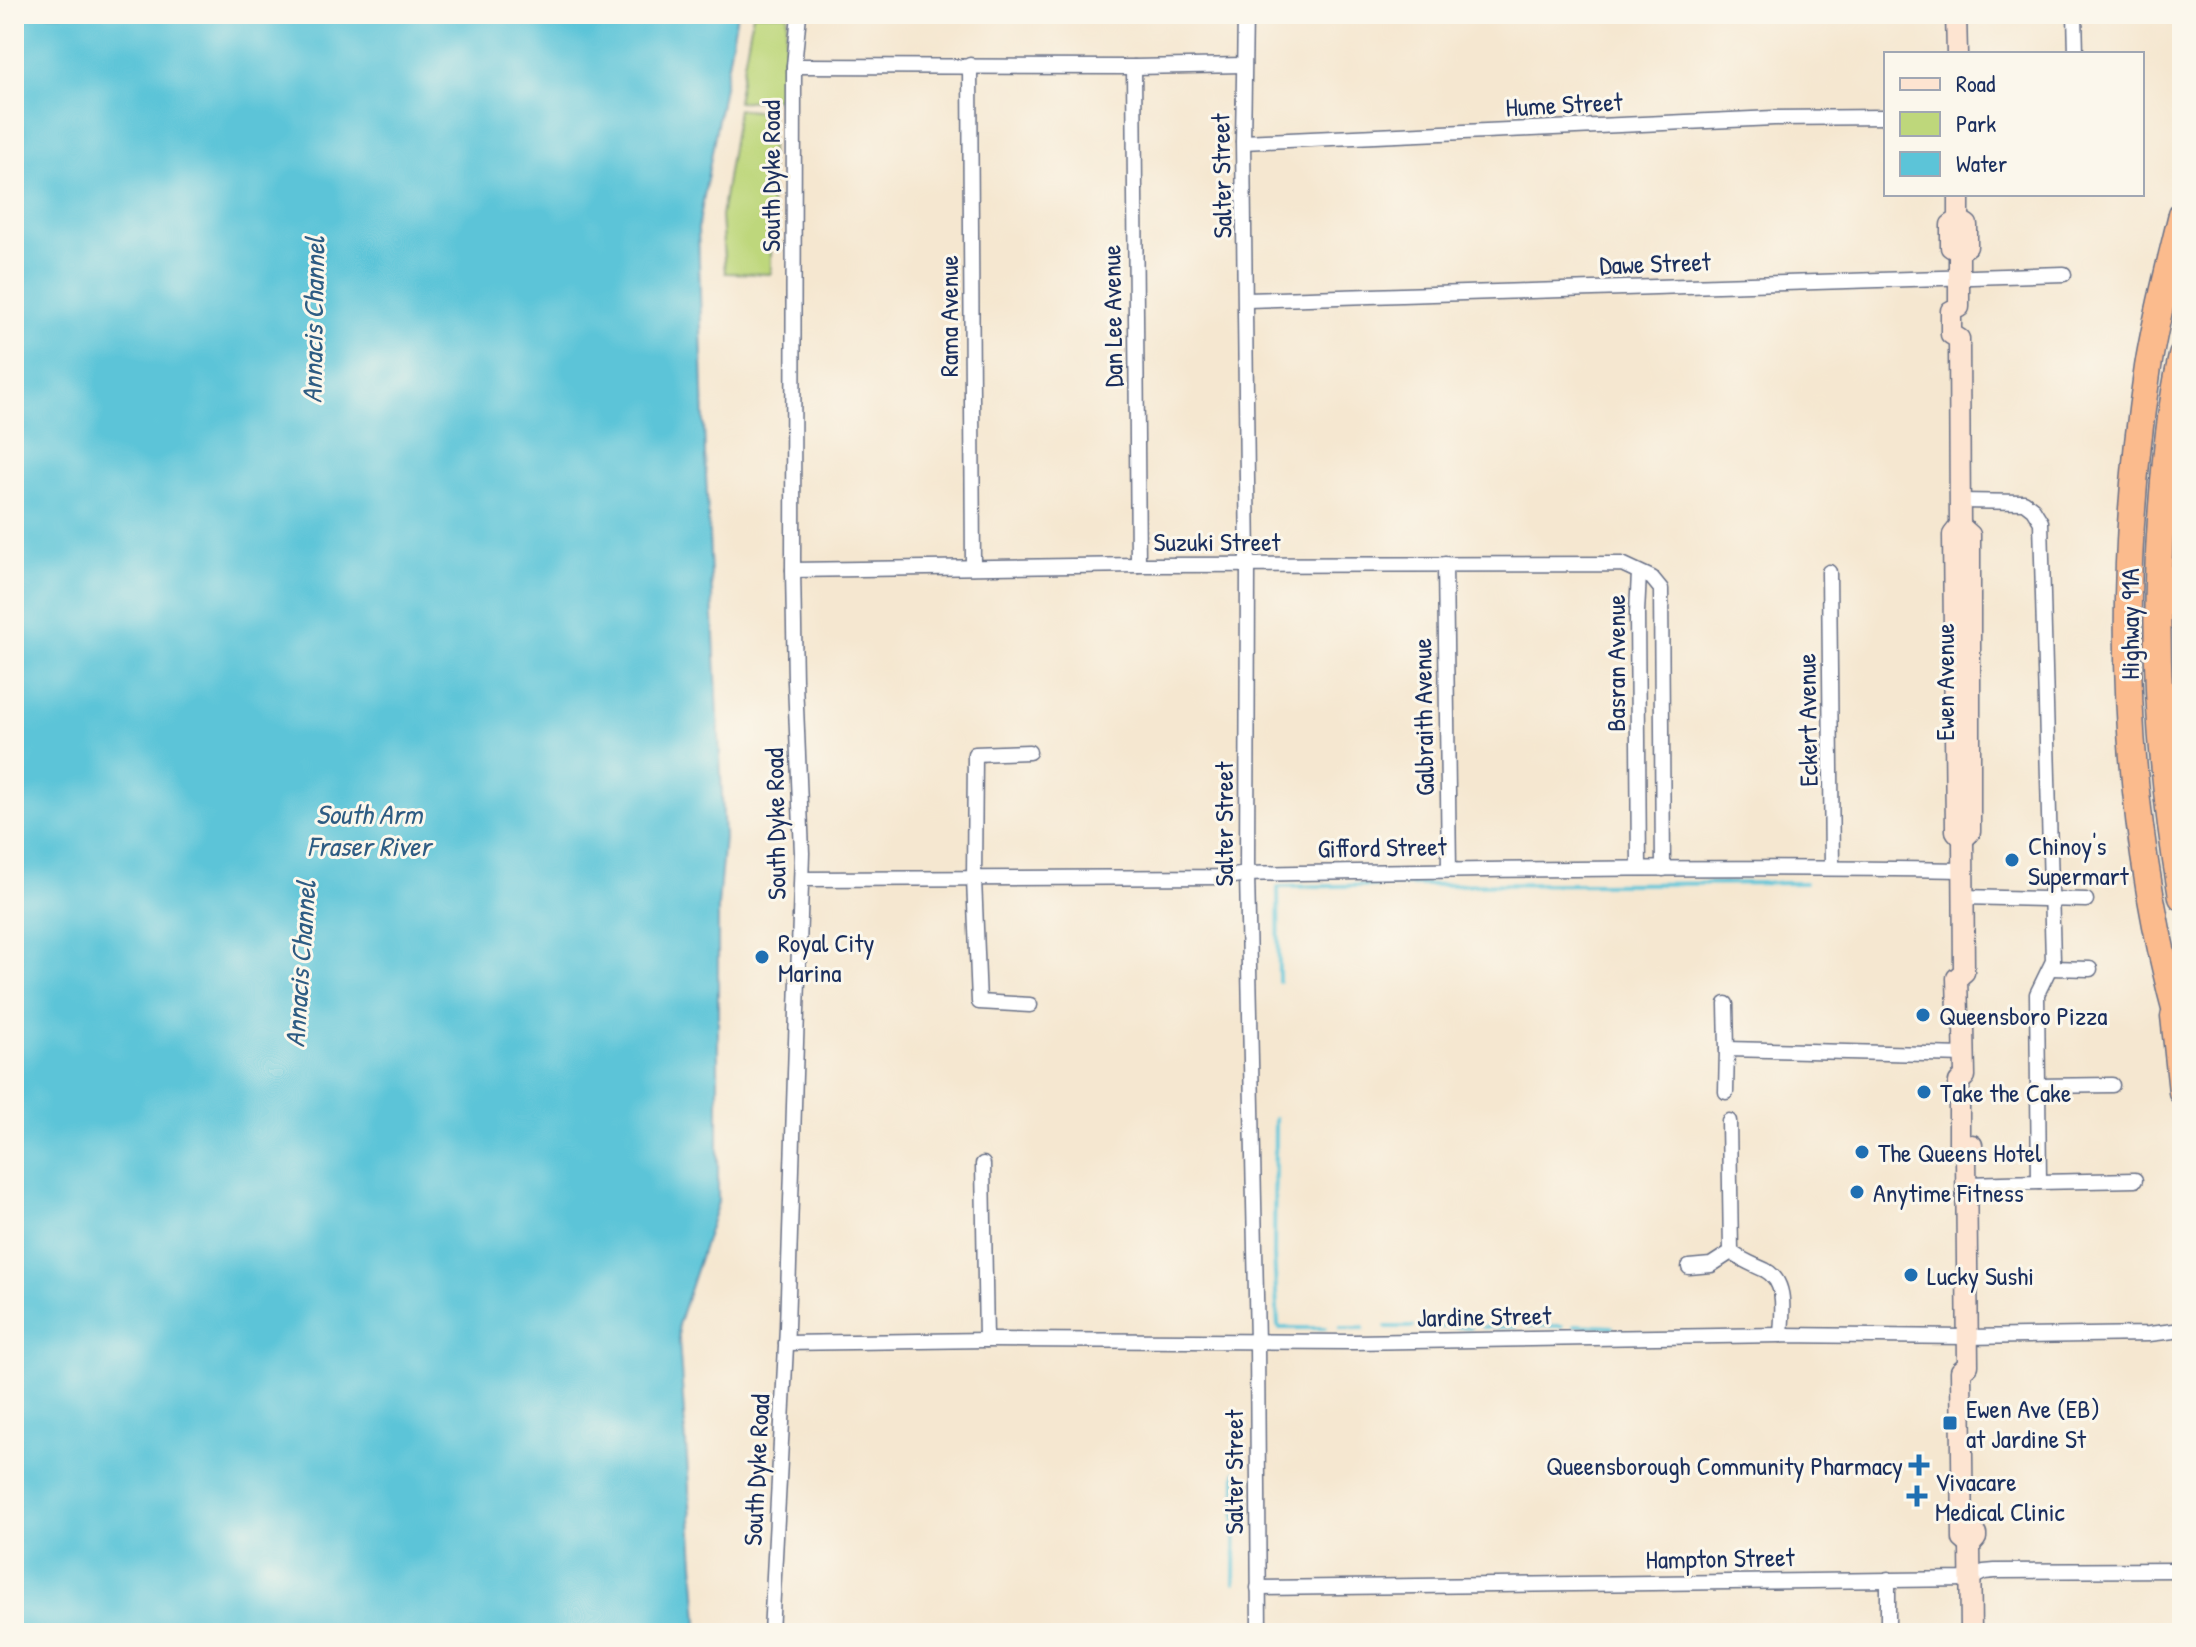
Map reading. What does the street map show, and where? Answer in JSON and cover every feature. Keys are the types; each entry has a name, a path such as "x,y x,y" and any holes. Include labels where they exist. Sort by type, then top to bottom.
{"highway":[{"name":"Highway 91A","path":"2182,214 2149,365 2133,485 2127,632 2132,749 2140,821 2155,918 2182,1034"},
{"name":"Highway 91A","path":"2182,356 2164,475 2156,587 2163,763 2182,897"},
{"path":"2173,1000 2182,1092"}],"street":[{"name":"South Dyke Road","path":"771,1633 786,1343 802,879 793,570 794,66 799,14"},
{"name":"Salter Street","path":"1245,14 1247,874 1257,1342 1259,1633"},
{"path":"1956,14 1957,52"},
{"path":"2075,14 2076,52"},
{"name":"Rama Avenue","path":"970,65 973,567"},
{"path":"794,66 1244,65"},
{"name":"Dan Lee Avenue","path":"1134,67 1138,565"},
{"name":"Hume Street","path":"1243,142 1774,118 1884,117"},
{"name":"Ewen Avenue","path":"1959,196 1959,220 1951,225 1951,247 1959,251 1959,307 1951,311 1951,334 1959,339 1960,526 1970,535 1970,832 1963,839 1964,972 1957,978 1957,1002 1958,1020 1964,1026 1965,1055 1965,1076 1959,1082 1959,1149 1966,1155 1968,1365 1961,1371 1963,1539 1970,1545 1971,1633"},
{"name":"Dawe Street","path":"1247,300 2064,274"},
{"path":"1960,501 2024,502 2041,522 2053,961 2037,994 2039,1182"},
{"name":"Galbraith Avenue","path":"1445,564 1449,870"},
{"name":"Suzuki Street","path":"793,570 1138,565 1622,564 1639,573"},
{"name":"Eckert Avenue","path":"1829,572 1832,868"},
{"name":"Basran Avenue","path":"1639,868 1639,573 1652,578 1661,589 1663,869"},
{"path":"1029,752 975,754 974,879 979,1002 1030,1005"},
{"name":"Gifford Street","path":"802,879 1227,877 1247,874 1639,868 1963,870"},
{"path":"1963,897 2086,900"},
{"path":"2051,968 2090,969"},
{"path":"1726,1004 1726,1092"},
{"path":"1727,1049 1965,1055"},
{"path":"2038,1086 2112,1085"},
{"path":"1729,1121 1731,1252"},
{"path":"983,1164 986,1340"},
{"path":"1966,1184 2135,1180"},
{"path":"1689,1267 1711,1265 1731,1252"},
{"path":"1731,1252 1744,1262 1769,1273 1780,1285 1781,1335"},
{"name":"Jardine Street","path":"786,1343 986,1340 1353,1342 1781,1335 1967,1337 2149,1334 2182,1330"},
{"name":"Hampton Street","path":"1258,1588 1970,1579 1984,1572 1995,1571 2182,1570"},
{"path":"1888,1579 1888,1633"}],"green space":[{"path":"753,14 788,14 780,98 737,102"},
{"path":"738,109 771,113 771,274 725,273 721,217"}],"water":[{"name":"South Arm Fraser River","path":"14,14 737,14 698,229 705,455 724,837 718,906 718,1202 678,1325 698,1622 696,1633 14,1633"}],"waterway":[{"path":"1279,981 1278,887 1805,883"},
{"path":"1275,1119 1274,1256 1278,1326 1325,1328"},
{"path":"1575,1325 1612,1327"},
{"path":"1529,1326 1562,1326"},
{"path":"1386,1327 1413,1327"},
{"path":"1428,1327 1470,1327"},
{"path":"1483,1327 1515,1327"},
{"path":"1340,1328 1363,1328"},
{"path":"1237,1424 1237,1452"},
{"path":"1235,1583 1236,1472"}],"place":[{"name":"Chinoy's Supermart","path":"2012,860"},
{"name":"Royal City Marina","path":"762,957"},
{"name":"Queensboro Pizza","path":"1923,1015"},
{"name":"Take the Cake","path":"1924,1092"},
{"name":"The Queens Hotel","path":"1862,1152"},
{"name":"Anytime Fitness","path":"1857,1192"},
{"name":"Lucky Sushi","path":"1911,1275"},
{"name":"Ewen Ave (EB) at Jardine St","path":"1950,1423"},
{"name":"Queensborough Community Pharmacy","path":"1919,1465"},
{"name":"Vivacare Medical Clinic","path":"1917,1496"}],"water label":[{"name":"Annacis Channel","path":"313,320"},
{"name":"Annacis Channel","path":"300,964"}]}
